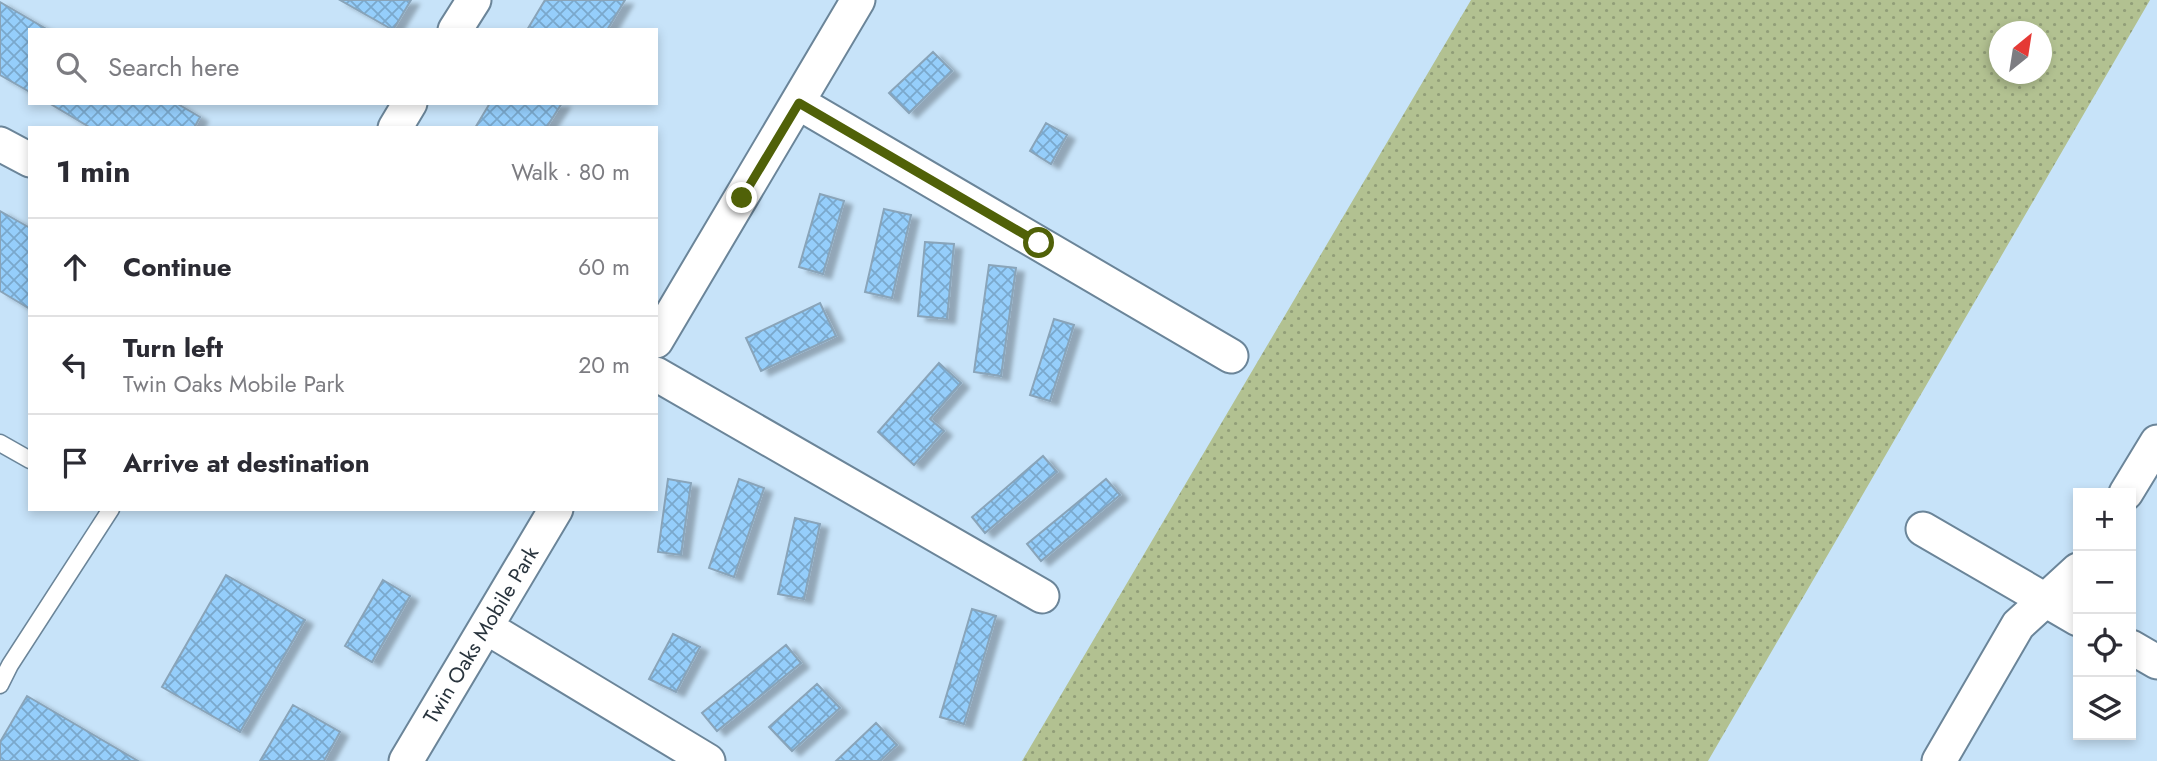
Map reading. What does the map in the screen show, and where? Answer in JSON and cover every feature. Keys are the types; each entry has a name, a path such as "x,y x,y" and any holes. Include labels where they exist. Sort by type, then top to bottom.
{"street":[{"path":"456,28 474,0"},
{"path":"658,338 858,0"},
{"path":"799,103 1231,356"},
{"path":"396,126 409,105"},
{"path":"0,144 28,159"},
{"path":"658,375 1042,596"},
{"path":"2129,488 2157,442"},
{"name":"Twin Oaks Mobile Park","path":"406,761 555,511"},
{"path":"1923,529 2073,616"},
{"path":"1939,761 2018,625 2073,575"},
{"path":"486,627 708,761"},
{"path":"2136,650 2157,662"}],"lane":[{"path":"0,443 28,459"},
{"path":"0,685 10,665 110,511"}],"green space":[{"path":"1471,0 2150,0 1708,761 1022,761"}],"building":[{"path":"340,0 411,0 394,28 389,28"},
{"path":"545,0 625,0 608,28 528,28"},
{"path":"0,2 45,28 28,28 28,91 0,75"},
{"path":"933,52 952,71 909,113 889,93"},
{"path":"52,105 179,105 200,117 195,126 88,126"},
{"path":"489,105 561,105 547,126 476,126"},
{"path":"1046,123 1067,135 1051,164 1030,151"},
{"path":"820,194 844,201 823,274 799,267"},
{"path":"884,209 911,215 892,298 865,292"},
{"path":"0,211 28,227 28,308 0,291"},
{"path":"925,242 954,244 947,319 918,316"},
{"path":"989,265 1016,268 1001,376 974,372"},
{"path":"820,303 836,336 761,371 746,338"},
{"path":"1054,319 1074,325 1050,401 1030,395"},
{"path":"939,363 961,383 930,419 944,431 914,465 878,432"},
{"path":"1043,456 1057,472 985,533 972,517"},
{"path":"668,479 691,483 681,555 658,552"},
{"path":"739,479 764,488 734,577 709,568"},
{"path":"1106,479 1120,495 1041,561 1027,544"},
{"path":"795,518 820,524 804,599 778,594"},
{"path":"226,575 305,620 240,732 162,687"},
{"path":"383,580 410,596 372,662 345,646"},
{"path":"972,609 996,616 964,724 940,717"},
{"path":"673,634 700,647 676,692 649,679"},
{"path":"786,645 801,663 717,731 702,713"},
{"path":"817,684 840,708 792,751 769,727"},
{"path":"27,696 138,761 0,761 0,742"},
{"path":"293,705 340,732 324,761 260,761"},
{"path":"876,723 897,745 880,761 836,761"}],"route":[{"path":"742,198 799,103 1039,243"}]}
